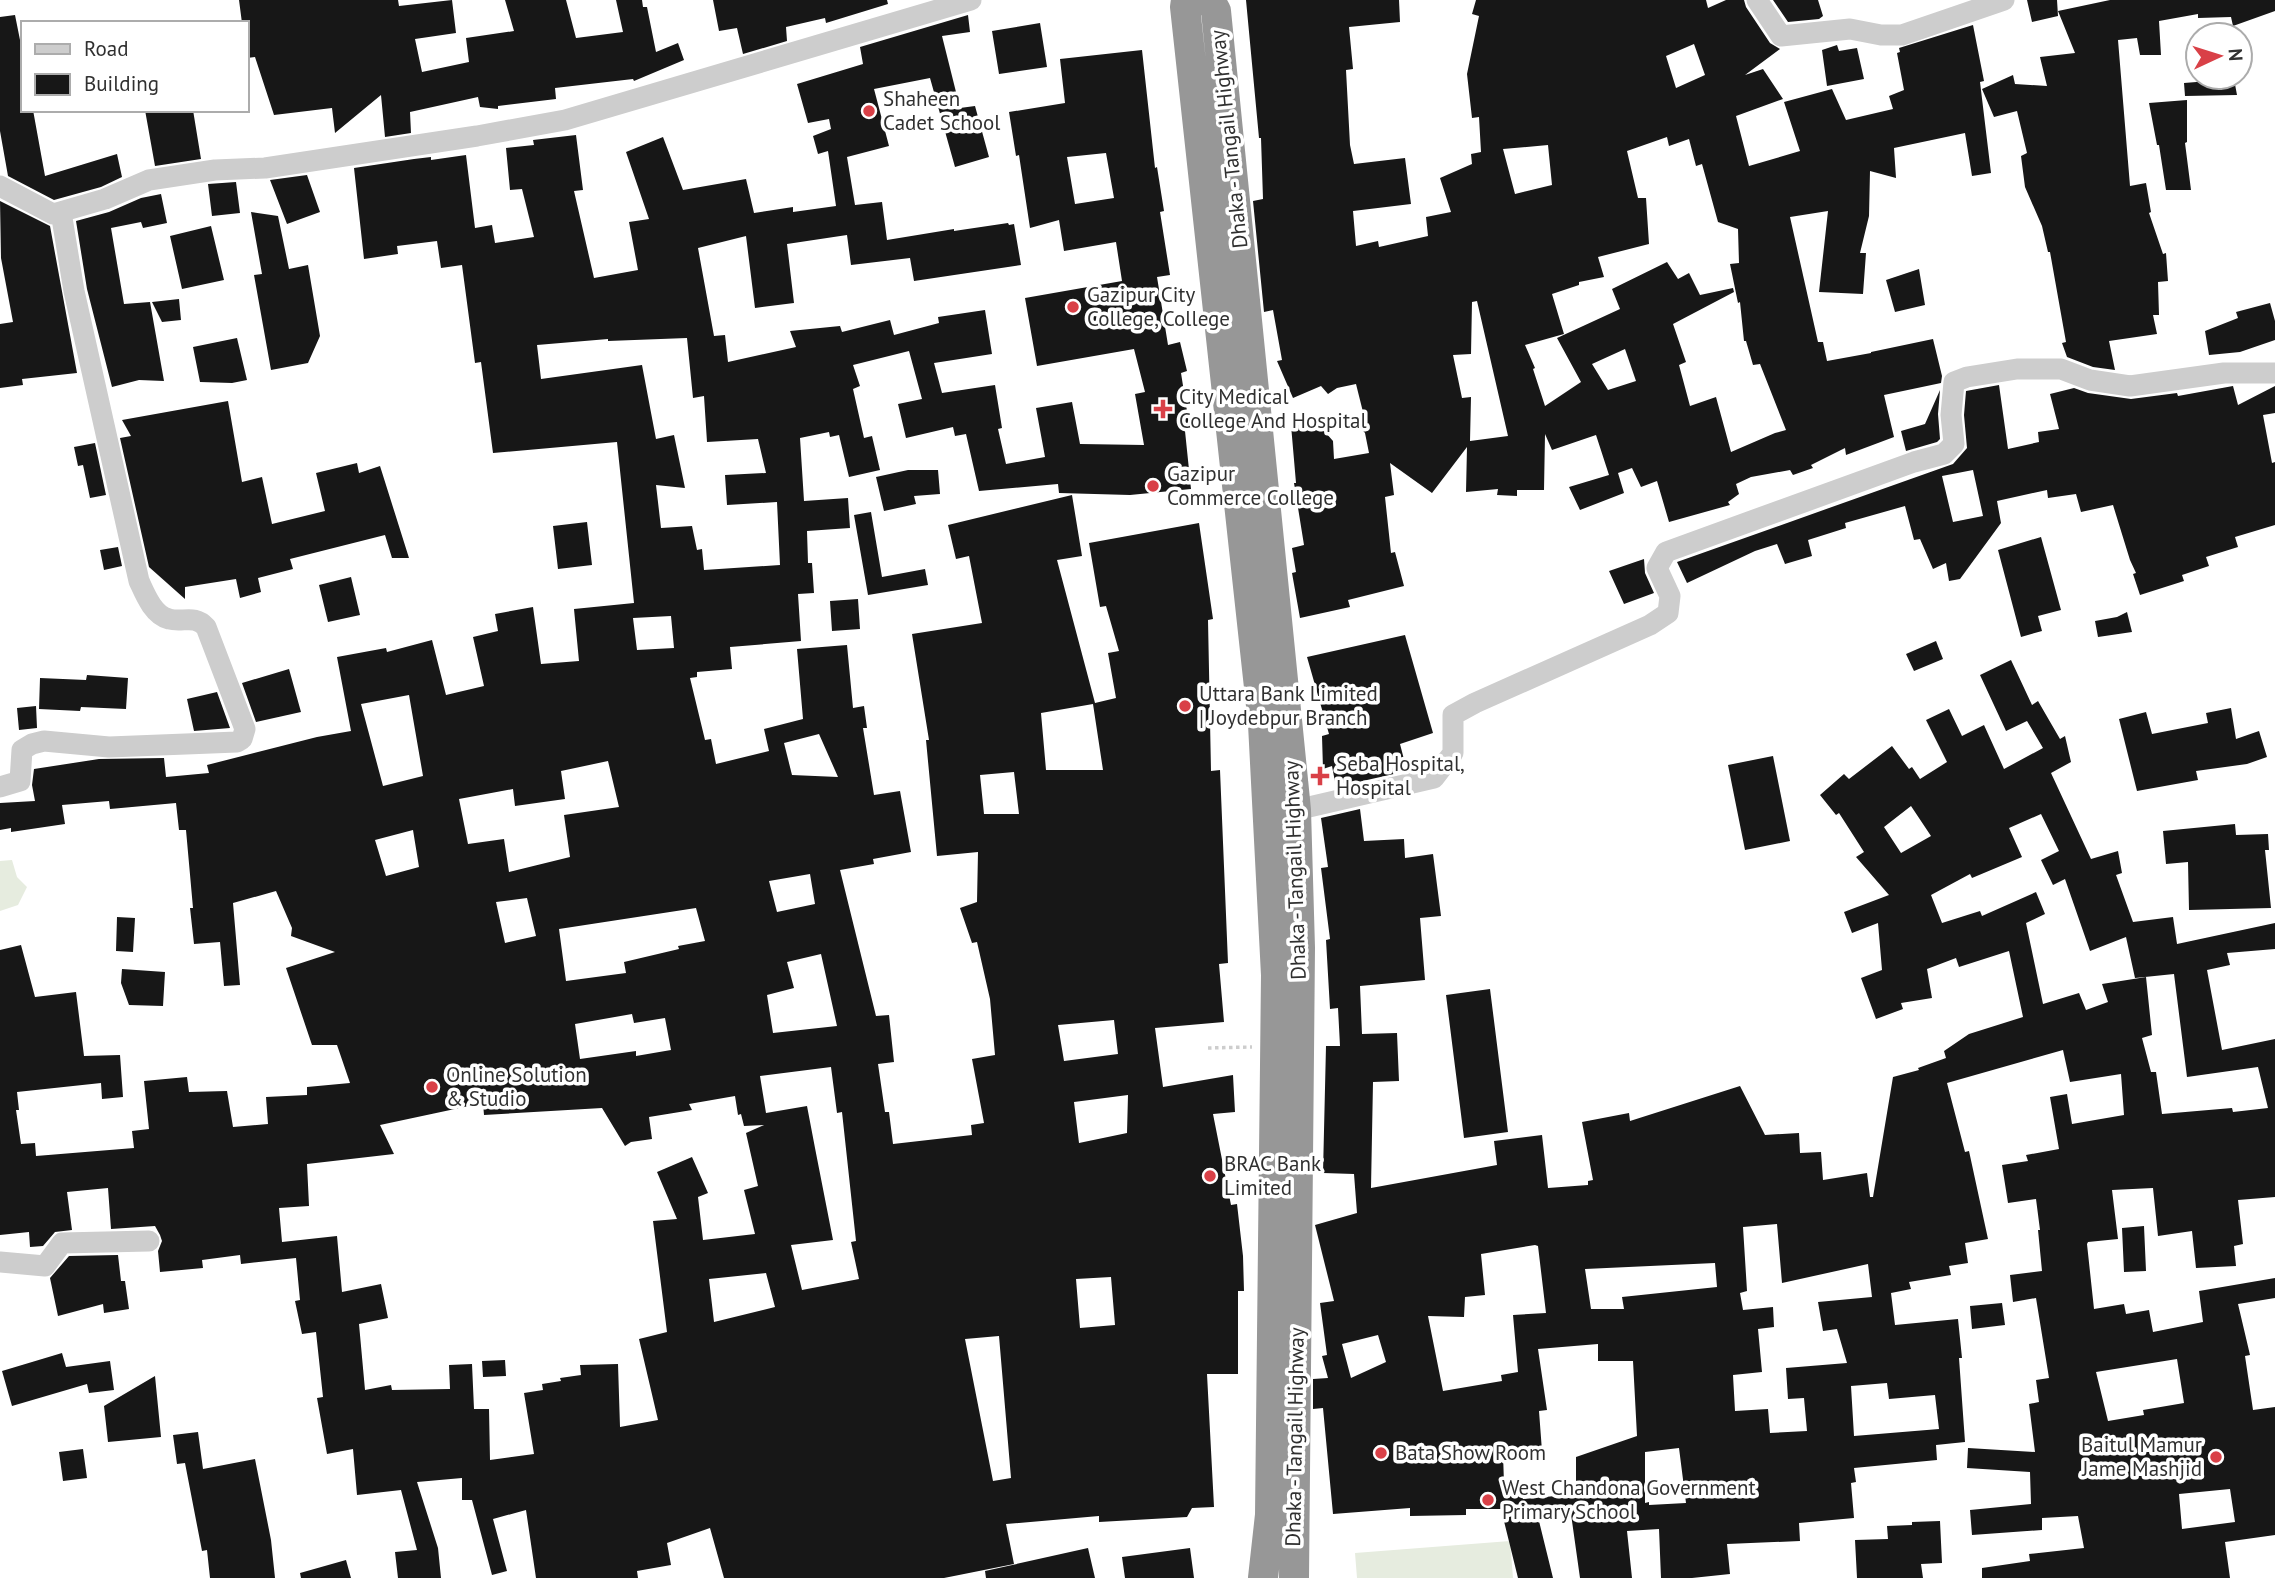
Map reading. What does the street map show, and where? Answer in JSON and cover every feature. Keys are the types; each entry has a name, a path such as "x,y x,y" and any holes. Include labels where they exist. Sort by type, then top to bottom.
{"highway":[{"name":"Dhaka - Tangail Highway","path":"1186,0 1186,21 1263,724 1276,975 1270,1515 1263,1578"},
{"name":"Dhaka - Tangail Highway","path":"1210,0 1216,10 1296,810 1300,962 1294,1578"}],"street":[{"path":"0,186 53,214 104,199 149,180 215,170 265,168 565,120 971,0"},
{"path":"1757,0 1781,36 1850,29 1881,35 1902,35 2004,0"},
{"path":"0,787 20,781 23,750 44,741 109,747 237,742 242,739 245,729 206,627 195,619 168,619 146,598 139,581 74,291 61,212"},
{"path":"1296,810 1434,778 1453,753 1453,715 1650,625 1668,613 1670,596 1657,568 1666,552 1836,489 1944,454 1954,444 1951,415 1954,382 1966,377 2017,369 2061,369 2090,380 2130,386 2224,373 2275,373"},
{"path":"0,1262 45,1266 62,1243 149,1241"}],"path":[{"path":"1208,1048 1250,1046 1275,1052"}],"shaded area":[{"path":"12,860 17,877 27,887 18,905 0,911 0,861"},
{"path":"1510,1541 1513,1578 1357,1578 1355,1553"}],"building":[{"path":"239,0 398,0 399,6 452,0 456,33 415,39 422,72 469,62 466,38 514,31 505,0 566,0 576,38 623,32 616,0 642,0 643,7 647,7 656,52 678,43 684,60 634,81 555,88 556,99 498,106 498,109 480,107 478,97 410,112 411,133 385,137 381,95 335,133 332,108 274,115 255,57 248,58 248,21 242,21"},
{"path":"713,0 887,0 888,4 826,23 825,18 786,27 787,41 743,54 737,28 719,31"},
{"path":"1246,0 1399,0 1400,22 1349,27 1353,69 1346,70 1350,145 1354,164 1405,158 1411,204 1353,211 1356,246 1378,241 1379,247 1428,236 1426,217 1451,212 1440,178 1472,164 1471,154 1481,152 1479,117 1472,118 1467,74 1479,16 1472,14 1476,0 1706,0 1708,8 1726,0 1744,0 1770,43 1780,49 1745,75 1763,69 1783,99 1736,116 1749,166 1800,151 1784,102 1832,89 1846,120 1893,109 1889,96 1904,90 1897,53 1900,52 1899,48 1973,25 1984,81 1980,82 1991,173 1972,176 1965,133 1894,148 1896,178 1870,171 1869,216 1860,253 1866,253 1863,294 1819,292 1828,211 1790,217 1818,342 1823,342 1827,361 1933,339 1942,376 1941,383 1884,395 1894,437 1846,455 1845,448 1811,465 1813,468 1793,475 1790,470 1751,477 1736,484 1739,494 1728,502 1730,505 1669,522 1657,481 1641,487 1632,468 1618,473 1624,493 1580,510 1569,487 1609,475 1596,435 1552,450 1545,434 1544,490 1517,490 1517,496 1497,495 1498,489 1466,492 1467,447 1432,493 1390,463 1394,495 1385,497 1391,553 1395,552 1404,586 1348,600 1350,607 1300,618 1292,573 1296,572 1292,548 1304,545 1294,483 1291,425 1318,424 1333,441 1334,459 1369,453 1365,433 1360,427 1366,424 1356,384 1337,388 1328,394 1321,386 1293,398 1277,361 1282,360 1273,310 1264,312 1253,201 1263,199","holes":["1694,44 1705,75 1676,88 1666,56","1667,137 1669,146 1689,139 1696,166 1702,164 1718,222 1738,229 1739,263 1730,264 1738,303 1740,302 1744,341 1753,365 1760,364 1786,430 1731,452 1716,397 1690,406 1679,365 1686,362 1673,324 1734,292 1733,288 1700,295 1689,273 1678,279 1667,262 1612,289 1620,309 1557,338 1581,382 1545,406 1533,369 1535,368 1525,345 1564,334 1552,294 1579,285 1579,282 1604,277 1598,257 1649,244 1646,198 1638,198 1627,151","1548,145 1552,185 1515,194 1503,149","1477,301 1508,436 1470,441 1471,397 1462,398 1453,355 1471,354 1472,302","1625,349 1636,381 1608,390 1592,364"]},
{"path":"1773,0 1818,0 1823,16 1819,19 1788,22"},
{"path":"2027,0 2057,0 2058,16 2032,22"},
{"path":"2110,0 2275,0 2275,11 2247,21 2232,21 2231,17 2198,18 2198,14 2159,21 2161,55 2140,55 2137,38 2118,40 2130,186 2146,183 2149,213 2163,254 2166,253 2168,281 2158,282 2159,315 2153,315 2157,334 2109,341 2115,370 2093,367 2067,357 2062,343 2066,342 2050,252 2025,187 2021,156 2027,153 2017,111 1994,117 1982,89 2013,75 2015,84 2047,86 2040,57 2075,53 2058,11"},
{"path":"15,15 21,45 21,112 33,112 45,176 117,154 122,177 101,187 54,200 8,176 0,131 0,17"},
{"path":"968,15 970,32 942,36 960,108 975,106 989,157 955,167 930,78 874,89 889,146 847,157 855,205 882,202 887,240 954,229 1014,224 1021,265 914,281 910,258 851,265 847,235 787,244 794,303 755,308 746,236 698,248 714,336 725,335 728,362 796,347 790,331 840,326 842,332 890,320 894,335 939,323 938,317 985,310 992,354 934,363 942,393 995,385 1002,428 998,429 1006,464 1045,457 1036,408 1072,402 1080,444 1144,445 1135,394 1145,392 1134,349 1037,366 1025,298 1122,281 1116,242 1064,251 1059,220 1030,228 1019,155 1016,156 1009,112 1065,103 1060,59 1142,50 1155,168 1157,167 1164,211 1160,212 1170,275 1157,277 1168,345 1180,342 1187,371 1181,373 1190,430 1185,431 1191,489 1130,495 1059,493 1058,484 979,491 966,434 955,436 953,427 906,438 898,404 922,399 909,351 853,365 860,386 853,389 864,438 872,436 880,470 849,477 839,435 830,437 829,432 800,438 804,501 848,498 850,528 807,531 808,563 812,563 814,593 798,594 801,641 730,647 732,669 697,672 697,677 690,678 705,740 711,739 716,764 769,751 764,729 803,719 797,649 847,645 853,708 864,706 867,728 863,728 874,795 900,791 911,852 873,859 874,864 840,870 876,1016 889,1015 894,1062 878,1064 893,1144 972,1135 971,1125 984,1123 972,1059 995,1055 990,999 977,942 972,943 960,908 977,902 978,852 937,856 926,740 929,740 912,634 982,623 969,556 956,559 948,525 1072,495 1082,556 1057,560 1095,703 1116,698 1108,653 1119,651 1106,606 1100,607 1089,543 1199,523 1213,619 1208,620 1211,771 1220,770 1228,963 1219,964 1224,1022 1155,1028 1163,1087 1233,1075 1235,1112 1213,1114 1231,1205 1237,1204 1244,1291 1238,1291 1238,1374 1207,1374 1214,1507 1192,1508 1187,1517 1099,1522 1099,1516 1006,1524 1014,1564 944,1578 724,1578 710,1528 667,1543 671,1565 637,1571 638,1578 536,1578 526,1510 493,1519 507,1571 492,1575 472,1500 462,1500 462,1478 417,1482 438,1548 441,1578 398,1578 395,1552 417,1550 401,1490 357,1495 353,1449 327,1454 317,1398 323,1397 316,1332 302,1334 295,1301 300,1300 296,1258 241,1264 240,1255 202,1260 203,1268 160,1272 158,1251 162,1241 155,1226 111,1229 108,1188 67,1192 72,1230 55,1232 43,1246 30,1247 29,1232 0,1235 0,950 21,945 35,997 76,992 84,1056 120,1055 123,1097 102,1099 101,1083 17,1092 19,1110 16,1110 21,1144 35,1143 36,1156 134,1148 132,1131 149,1129 144,1081 187,1077 189,1092 227,1091 233,1127 268,1124 266,1097 307,1095 307,1087 350,1083 337,1045 312,1045 286,968 335,952 291,936 292,928 276,891 233,903 240,985 224,986 220,942 194,944 186,830 179,830 176,803 110,809 109,801 62,805 65,824 11,832 11,828 0,830 0,803 35,801 32,785 34,769 99,759 164,758 166,777 209,773 207,765 351,731 337,657 386,648 387,652 432,640 446,695 484,686 473,637 498,631 495,614 533,607 541,664 579,661 574,609 634,603 617,442 493,453 481,362 475,363 462,265 441,268 437,241 397,246 398,254 364,259 354,168 466,155 475,228 492,225 495,243 534,237 522,189 510,190 506,148 534,145 533,140 576,135 583,190 574,191 594,278 638,270 629,222 649,219 626,152 663,137 683,190 746,179 754,213 793,207 793,212 836,206 828,151 818,154 813,136 831,129 829,119 808,123 797,84 863,64 860,47","holes":["1106,153 1114,198 1075,204 1067,157","687,338 693,398 704,396 707,442 758,439 766,473 725,475 727,505 777,502 780,565 704,570 702,549 697,550 692,526 661,528 656,485 685,488 674,435 656,439 642,365 541,379 537,345 608,339","671,616 674,648 637,650 633,618","409,695 423,776 383,786 361,704","1093,704 1103,770 1046,770 1041,713","819,734 838,777 792,775 784,743","608,761 619,807 564,815 570,857 509,872 504,839 468,844 459,799 513,789 515,806 565,799 561,771","1014,772 1019,814 984,814 980,775","413,830 419,867 386,876 375,840","810,874 815,904 777,912 769,881","527,898 536,936 505,943 496,902","696,908 705,941 624,962 626,973 566,981 559,929","821,954 837,1026 773,1033 767,995 794,988 787,962","632,1014 634,1023 665,1018 671,1050 636,1056 636,1051 580,1059 575,1024","1114,1020 1118,1054 1064,1061 1058,1025","831,1067 837,1113 842,1112 856,1241 851,1242 859,1279 802,1290 791,1245 833,1240 807,1106 766,1113 760,1076","1128,1095 1127,1133 1079,1143 1074,1102","735,1096 738,1115 741,1114 744,1126 764,1125 746,1133 758,1186 744,1190 755,1234 703,1240 698,1197 708,1193 692,1157 657,1172 677,1219 653,1221 667,1332 639,1339 658,1420 620,1427 618,1364 580,1365 581,1375 560,1378 561,1381 542,1384 543,1390 524,1393 534,1454 490,1460 489,1409 474,1409 472,1364 449,1365 450,1389 392,1390 391,1385 365,1390 359,1324 388,1318 381,1284 342,1292 337,1236 282,1242 279,1208 309,1206 307,1164 394,1154 380,1125 483,1103 484,1115 602,1108 625,1146 631,1142 652,1139 649,1117 692,1110 689,1104","766,1273 775,1307 714,1322 709,1279","1111,1277 1115,1325 1080,1328 1076,1279","999,1336 1011,1478 993,1481 965,1339"]},
{"path":"1040,23 1047,67 999,74 992,31"},
{"path":"1837,45 1839,51 1857,48 1864,79 1827,86 1822,50"},
{"path":"2185,91 2236,91 2237,95 2185,96"},
{"path":"2187,100 2185,143 2191,190 2166,190 2149,103"},
{"path":"145,112 193,112 201,159 155,166"},
{"path":"307,175 320,212 287,224 270,180"},
{"path":"236,182 240,213 212,216 208,184"},
{"path":"161,194 167,223 143,228 141,222 111,228 124,304 150,302 164,381 139,380 112,387 87,289 76,221 109,212 141,198"},
{"path":"0,201 50,226 77,373 22,379 23,385 0,388 0,324 13,322 1,258"},
{"path":"251,212 278,216 289,269 308,265 320,336 308,363 271,370 254,275 262,274"},
{"path":"211,226 224,280 182,289 170,236"},
{"path":"1919,269 1925,305 1895,312 1886,280"},
{"path":"179,299 181,320 162,322 152,302"},
{"path":"2270,303 2275,321 2275,340 2240,352 2209,355 2205,331 2238,318 2236,312"},
{"path":"237,338 247,380 232,383 200,382 193,347"},
{"path":"1999,385 2008,449 2039,442 2038,432 2059,429 2050,394 2074,388 2088,393 2131,399 2177,393 2178,396 2233,386 2238,405 2275,386 2275,413 2263,415 2272,463 2275,462 2275,525 2235,537 2238,547 2206,557 2209,566 2182,575 2184,581 2140,595 2133,574 2136,573 2113,505 2081,512 2076,494 2048,498 2047,490 1997,501 2001,523 1960,579 1949,581 1946,563 1933,569 1920,539 1914,540 1905,506 1845,523 1846,528 1808,540 1812,556 1785,564 1777,544 1755,551 1687,583 1677,562 1953,464 1967,448 1964,415 1966,391","holes":["1973,470 1983,516 1953,522 1942,476"]},
{"path":"1940,390 1940,439 1906,451 1901,431 1925,424"},
{"path":"228,401 242,482 262,477 272,524 325,511 316,473 357,463 359,473 380,466 409,558 392,558 385,535 290,559 293,569 258,578 261,592 240,598 236,579 185,587 185,599 149,567 120,438 131,436 122,420"},
{"path":"95,443 106,495 90,498 83,465 78,466 74,447"},
{"path":"908,470 938,470 940,494 914,496 916,504 884,511 876,477"},
{"path":"871,512 882,577 925,569 928,585 868,595 854,515"},
{"path":"587,522 592,565 558,569 553,526"},
{"path":"2041,537 2061,610 2038,616 2042,631 2021,637 1998,550"},
{"path":"118,547 122,566 104,570 100,550"},
{"path":"1644,559 1645,573 1654,593 1624,604 1609,571"},
{"path":"351,577 360,615 328,622 319,585"},
{"path":"858,599 860,629 832,631 830,601"},
{"path":"2127,612 2132,632 2098,637 2095,621 2117,617"},
{"path":"1405,635 1433,733 1400,744 1407,771 1336,787 1332,766 1323,769 1322,736 1329,734 1307,657"},
{"path":"1936,641 1943,659 1914,671 1906,654"},
{"path":"2011,660 2032,705 2038,701 2060,739 2065,736 2071,762 2051,773 2091,859 2118,851 2122,873 2116,875 2133,922 2173,917 2177,944 2275,923 2275,949 2227,953 2230,965 2207,970 2222,1050 2275,1039 2275,1197 2238,1200 2243,1244 2234,1246 2236,1266 2196,1268 2192,1231 2158,1236 2153,1188 2112,1190 2118,1239 2087,1244 2094,1309 2124,1304 2126,1314 2149,1310 2153,1332 2203,1322 2199,1291 2275,1278 2275,1298 2238,1304 2250,1355 2245,1356 2253,1410 2275,1407 2275,1535 2225,1542 2230,1578 1982,1578 1982,1568 2030,1561 2029,1554 2084,1548 2078,1516 2042,1518 2042,1530 1972,1535 1970,1510 2031,1504 2030,1472 1967,1468 1968,1448 2035,1452 2029,1404 2039,1402 2036,1380 2049,1378 2036,1298 2013,1302 2010,1275 2042,1271 2036,1199 2008,1203 2002,1165 2028,1161 2026,1155 2059,1149 2050,1097 2067,1094 2072,1124 2124,1115 2121,1074 2070,1082 2063,1050 1947,1083 1965,1152 1969,1151 1988,1239 1965,1243 1968,1263 1949,1266 1951,1275 1909,1282 1911,1289 1891,1293 1895,1325 1958,1319 1965,1442 1936,1445 1937,1460 1854,1468 1856,1482 1851,1483 1854,1518 1799,1523 1800,1541 1727,1544 1730,1574 1692,1578 1661,1578 1659,1529 1627,1531 1632,1578 1580,1578 1571,1514 1538,1517 1553,1578 1518,1578 1501,1509 1466,1509 1466,1515 1410,1516 1410,1508 1333,1514 1323,1408 1313,1409 1313,1379 1328,1378 1322,1356 1327,1355 1320,1303 1334,1301 1315,1225 1357,1213 1354,1174 1323,1173 1326,1046 1340,1046 1338,1008 1330,1009 1326,940 1330,939 1321,868 1328,867 1321,818 1360,809 1364,841 1404,839 1405,858 1433,854 1441,916 1420,918 1425,980 1360,986 1362,1034 1397,1033 1399,1081 1373,1082 1371,1188 1497,1165 1494,1141 1542,1135 1548,1188 1588,1185 1588,1181 1593,1180 1582,1122 1629,1113 1630,1121 1740,1086 1765,1135 1799,1133 1800,1153 1821,1152 1823,1180 1867,1173 1870,1197 1873,1197 1893,1077 1919,1070 1918,1068 1946,1058 1944,1051 1969,1034 2023,1017 2009,951 1959,967 1956,958 1927,969 1932,998 1901,1003 1903,1009 1876,1019 1861,978 1882,970 1878,923 1852,933 1844,912 1889,895 1856,857 1864,852 1839,813 1836,815 1820,795 1844,774 1849,779 1892,746 1920,779 1947,762 1926,720 1949,709 1962,736 1984,725 2004,769 2043,748 2027,721 2006,731 1980,675","holes":["1911,806 1931,836 1901,853 1884,827","2041,814 2059,851 2041,860 2053,885 2065,879 2090,951 2126,937 2135,978 2174,974 2187,1077 2258,1067 2268,1108 2162,1114 2156,1072 2151,1072 2142,1038 2152,1035 2146,977 2102,984 2108,1002 2086,1010 2079,993 2043,1004 2026,923 2045,914 2036,892 1982,916 1980,911 1942,923 1931,895 1970,874 1972,878 2022,857 2009,828","1777,1224 1782,1283 1868,1264 1872,1297 1818,1302 1823,1331 1837,1329 1847,1363 1786,1368 1788,1399 1804,1398 1807,1431 1770,1433 1768,1409 1735,1411 1733,1375 1762,1372 1758,1329 1774,1327 1773,1307 1743,1310 1740,1293 1747,1291 1743,1227","1538,1246 1546,1313 1513,1315 1518,1372 1501,1375 1502,1381 1443,1391 1428,1316 1464,1317 1465,1297 1485,1295 1481,1254","1715,1263 1717,1287 1622,1297 1624,1309 1591,1309 1585,1269","1378,1335 1386,1362 1351,1378 1342,1344","1598,1344 1598,1361 1633,1361 1637,1436 1576,1457 1576,1494 1523,1499 1523,1484 1504,1484 1503,1453 1542,1451 1539,1411 1547,1410 1538,1349","2177,1359 2184,1403 2143,1410 2144,1415 2108,1421 2096,1372","1887,1383 1889,1399 1935,1395 1939,1429 1854,1436 1851,1386","1679,1448 1686,1503 1645,1503 1645,1452","2230,1489 2235,1522 2182,1529 2179,1494"]},
{"path":"289,669 301,712 256,722 242,683"},
{"path":"87,675 128,678 126,709 39,709 40,678 86,680"},
{"path":"217,692 230,728 194,731 187,699"},
{"path":"36,706 37,728 19,730 17,708"},
{"path":"2231,708 2236,739 2259,731 2267,757 2247,764 2196,771 2198,780 2137,791 2119,719 2146,712 2152,734 2208,723 2206,713"},
{"path":"1773,756 1790,841 1745,850 1728,765"},
{"path":"2235,824 2236,835 2268,834 2269,850 2265,850 2271,908 2189,910 2188,862 2166,864 2163,831"},
{"path":"117,917 135,918 133,952 116,951"},
{"path":"122,969 165,972 163,1006 129,1005 121,983"},
{"path":"1490,989 1508,1132 1464,1138 1446,995"},
{"path":"2144,1226 2146,1271 2124,1272 2122,1228"},
{"path":"118,1255 121,1281 125,1281 129,1309 104,1313 103,1304 58,1316 50,1278 69,1256"},
{"path":"2002,1303 2005,1325 1972,1329 1970,1306"},
{"path":"62,1353 66,1367 110,1361 114,1390 89,1393 87,1384 12,1406 2,1371"},
{"path":"505,1360 506,1376 483,1377 482,1361"},
{"path":"155,1376 161,1437 108,1442 104,1406"},
{"path":"198,1432 203,1469 255,1459 271,1540 275,1578 210,1578 207,1550 202,1551 185,1463 177,1464 173,1435"},
{"path":"83,1449 87,1478 63,1481 59,1452"},
{"path":"1940,1521 1942,1563 1921,1564 1923,1578 1857,1578 1855,1540 1888,1539 1887,1526"},
{"path":"1088,1548 1095,1578 986,1578 985,1571"},
{"path":"1190,1548 1194,1578 1125,1578 1122,1557"},
{"path":"346,1560 351,1578 301,1578 300,1573"}],"place":[{"name":"Shaheen Cadet School","path":"869,111"},
{"name":"Gazipur City College, College","path":"1073,307"},
{"name":"City Medical College And Hospital","path":"1163,409"},
{"name":"Gazipur Commerce College","path":"1153,486"},
{"name":"Uttara Bank Limited | Joydebpur Branch","path":"1185,706"},
{"name":"Seba Hospital, Hospital","path":"1320,776"},
{"name":"Online Solution & Studio","path":"432,1087"},
{"name":"BRAC Bank Limited","path":"1210,1176"},
{"name":"Bata Show Room","path":"1381,1453"},
{"name":"Baitul Mamur Jame Mashjid","path":"2216,1457"},
{"name":"West Chandona Government Primary School","path":"1488,1500"}]}
